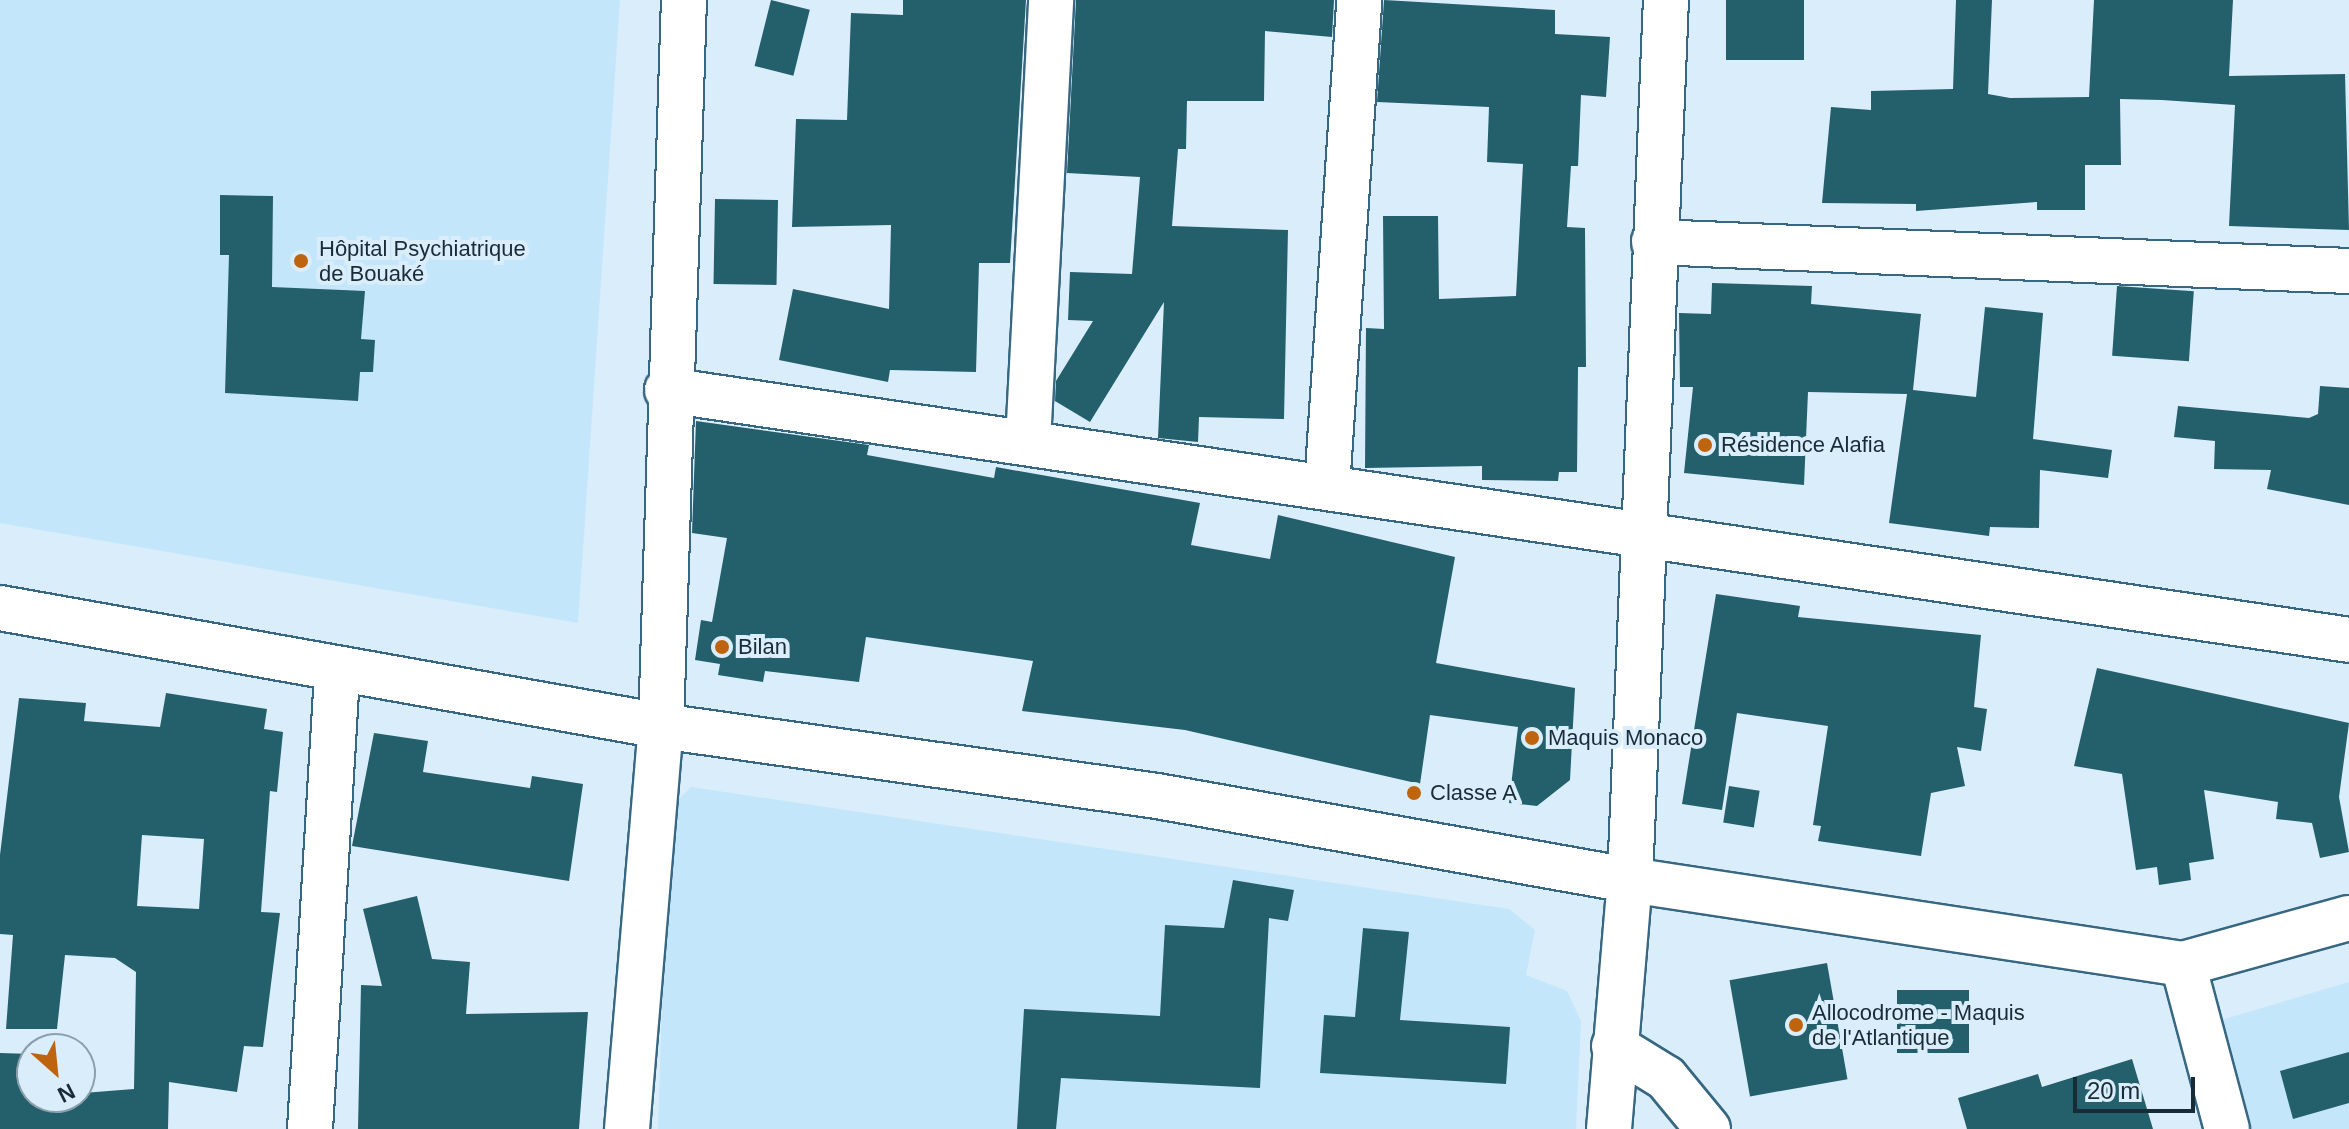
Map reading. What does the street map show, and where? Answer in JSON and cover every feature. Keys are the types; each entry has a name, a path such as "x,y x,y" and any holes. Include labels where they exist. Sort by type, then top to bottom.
{"street":[{"path":"627,1129 661,726 667,390 684,0"},
{"path":"1028,442 1051,0"},
{"path":"1327,487 1359,0"},
{"path":"1609,1129 1630,880 1641,538 1666,0"},
{"path":"1654,242 2349,271"},
{"path":"667,390 1327,487 1641,538 2349,640"},
{"path":"0,608 337,673 661,726 1157,796 1630,880 2183,964 2349,918"},
{"path":"310,1129 337,673"},
{"path":"2183,964 2227,1129"},
{"path":"1614,1046 1666,1078 1708,1129"}],"shaded area":[{"name":"Hôpital Psychiatrique de Bouaké","path":"0,0 620,0 578,623 0,523"},
{"path":"691,787 1509,909 1535,930 1526,975 1567,991 1581,1021 1576,1129 658,1129 668,810"},
{"path":"2349,982 2349,1129 2250,1129 2218,1021"}],"building":[{"path":"771,0 810,10 793,76 755,66"},
{"path":"903,0 1026,0 1010,263 979,263 976,372 890,370 888,382 779,360 793,289 889,309 891,225 792,227 796,119 847,120 851,13 903,15"},
{"path":"1076,0 1334,0 1332,37 1265,31 1264,101 1187,101 1186,149 1178,149 1172,226 1288,230 1284,419 1199,417 1198,442 1158,438 1164,302 1090,422 1055,401 1056,381 1093,321 1068,320 1070,272 1132,274 1140,177 1067,173"},
{"path":"1384,0 1555,10 1555,34 1610,37 1606,97 1581,95 1578,166 1571,166 1567,227 1585,228 1586,367 1578,367 1577,472 1559,472 1558,481 1482,480 1482,466 1365,468 1366,328 1384,329 1383,216 1438,216 1439,299 1516,296 1523,164 1487,162 1489,107 1377,102"},
{"path":"1726,0 1804,0 1804,60 1726,60"},
{"path":"1956,0 1992,0 1988,94 2010,98 2089,97 2094,0 2233,0 2229,76 2345,74 2349,230 2229,226 2235,105 2162,100 2120,99 2121,165 2085,165 2085,210 2037,210 2037,202 1916,211 1916,204 1822,203 1831,107 1871,110 1871,91 1953,89"},
{"path":"220,195 273,196 272,287 365,291 361,339 375,340 373,372 360,372 358,401 225,393 229,255 220,255"},
{"path":"715,199 778,200 777,285 714,284"},
{"path":"1712,283 1812,286 1811,304 1921,314 1913,390 1976,397 1985,307 2043,313 2033,439 2112,450 2108,478 2040,470 2039,528 1990,527 1989,536 1889,523 1907,394 1808,392 1804,485 1684,473 1693,387 1680,387 1679,313 1711,314"},
{"path":"2117,286 2194,291 2189,361 2112,356"},
{"path":"2320,386 2349,388 2349,505 2267,489 2271,470 2214,469 2215,441 2174,437 2178,406 2309,418 2318,414"},
{"path":"696,421 869,445 867,455 994,478 996,467 1200,503 1191,545 1270,559 1278,515 1455,557 1436,663 1575,688 1570,780 1537,806 1509,803 1518,727 1430,715 1420,784 1185,730 1022,711 1033,661 866,637 859,682 765,671 763,682 718,675 720,664 695,660 701,620 712,622 727,538 692,533"},
{"path":"1716,594 1800,606 1798,617 1981,635 1974,707 1987,709 1981,751 1957,747 1965,786 1931,793 1921,856 1818,841 1821,826 1813,825 1828,726 1737,713 1722,810 1682,804"},
{"path":"2097,668 2349,723 2339,797 2349,852 2320,858 2312,823 2276,819 2278,802 2204,790 2214,859 2189,863 2191,880 2159,885 2157,867 2136,870 2122,774 2074,766"},
{"path":"166,693 267,709 264,729 283,732 277,792 270,791 261,912 280,913 263,1047 244,1046 237,1092 169,1082 168,1129 0,1129 0,1053 16,1054 16,1113 96,1113 96,1092 134,1089 136,972 115,958 65,955 57,1029 6,1029 13,935 0,934 0,855 19,698 86,703 84,721 160,727","holes":["142,835 204,839 199,909 137,906"]},
{"path":"374,733 428,741 423,772 530,788 532,776 583,784 569,881 352,846"},
{"path":"1729,786 1760,791 1754,827 1723,823"},
{"path":"1233,880 1294,890 1288,921 1269,918 1260,1088 1061,1078 1056,1129 1017,1129 1024,1009 1160,1016 1165,925 1224,928"},
{"path":"417,896 432,959 470,962 466,1014 588,1012 579,1129 358,1129 361,985 382,986 363,909"},
{"path":"1363,928 1409,932 1400,1020 1510,1027 1506,1084 1320,1073 1324,1015 1355,1017"},
{"path":"1827,963 1847,1079 1750,1096 1730,980"},
{"path":"1897,990 1969,990 1969,1053 1897,1053"},
{"path":"2349,1052 2349,1103 2293,1119 2280,1071"},
{"path":"2132,1059 2153,1129 1967,1129 1958,1098 2038,1074 2042,1087"}],"place":[{"name":"Hôpital Psychiatrique de Bouaké","path":"301,261"},
{"name":"Résidence Alafia","path":"1705,445"},
{"name":"Bilan","path":"722,647"},
{"name":"Maquis Monaco","path":"1532,738"},
{"name":"Classe A","path":"1414,793"},
{"name":"Allocodrome - Maquis de l'Atlantique","path":"1796,1025"}]}
